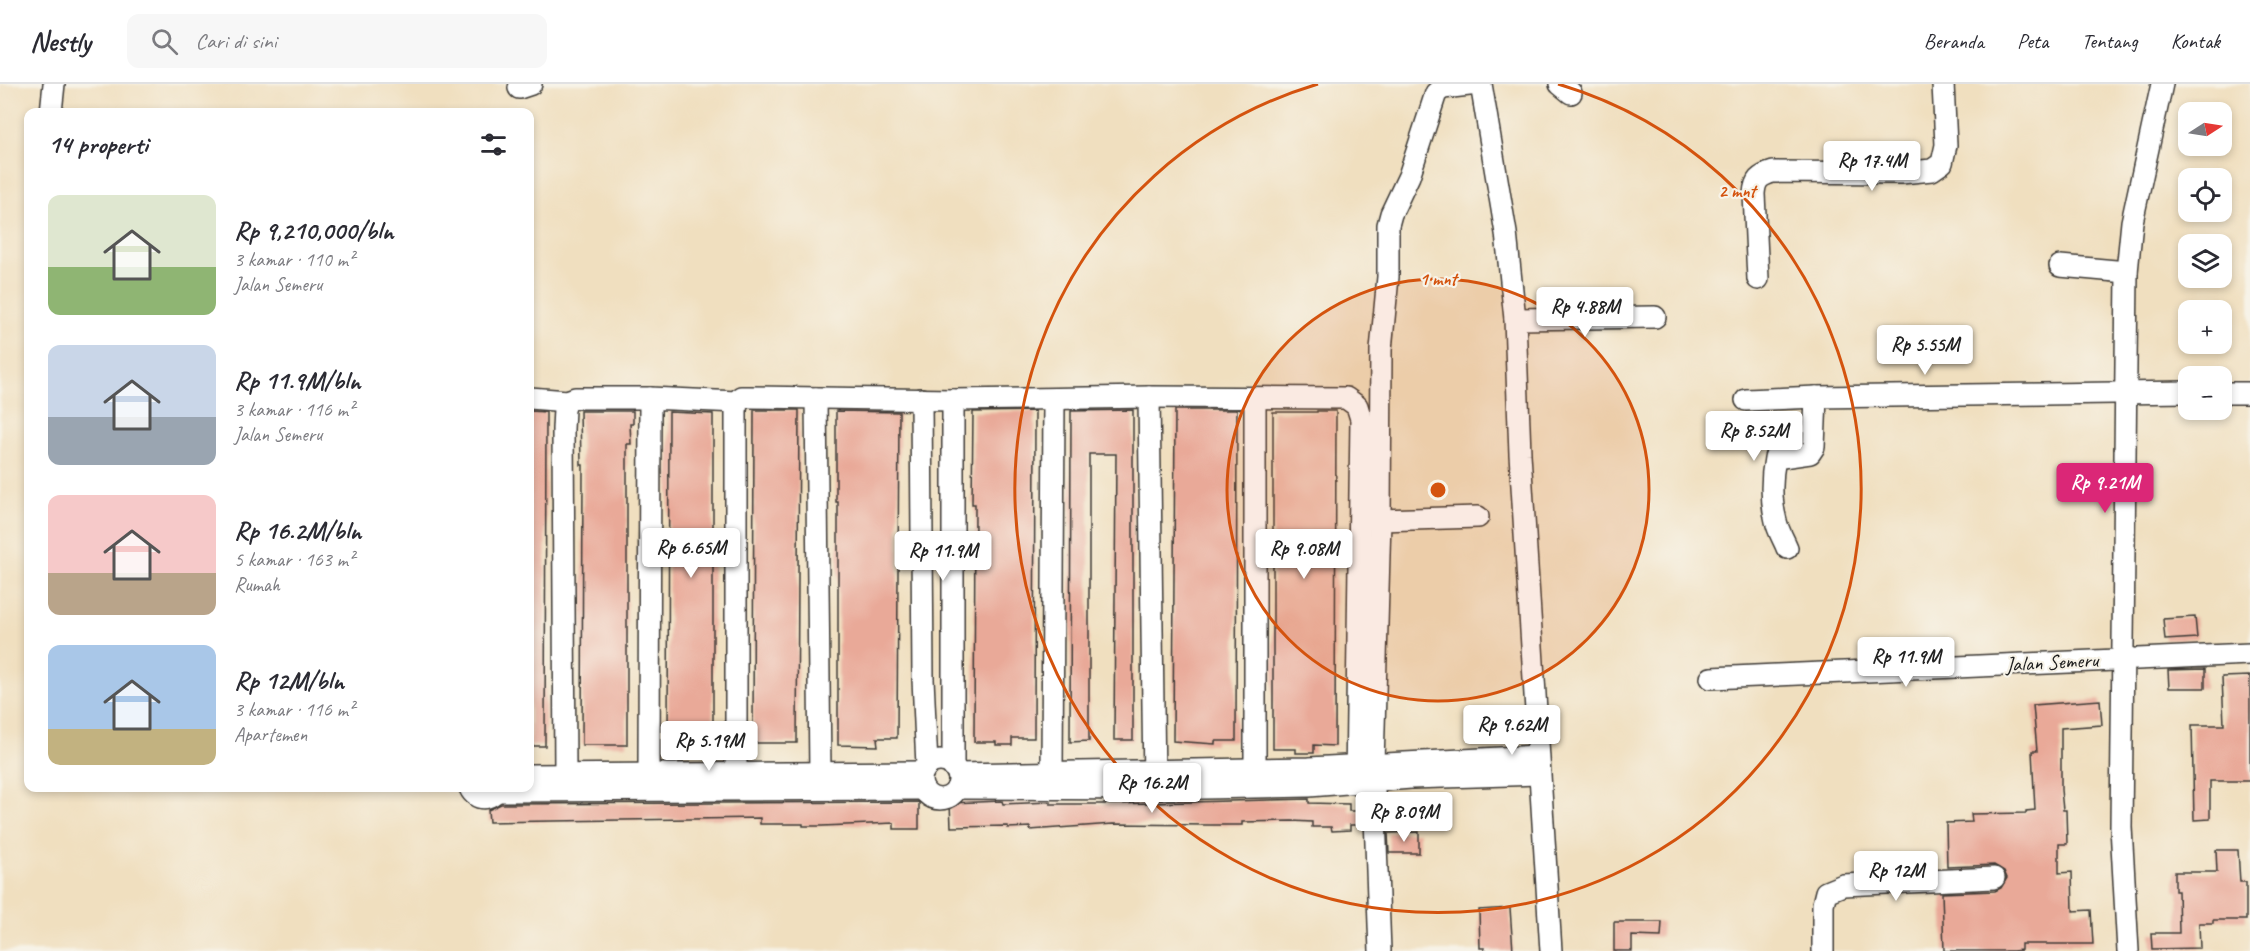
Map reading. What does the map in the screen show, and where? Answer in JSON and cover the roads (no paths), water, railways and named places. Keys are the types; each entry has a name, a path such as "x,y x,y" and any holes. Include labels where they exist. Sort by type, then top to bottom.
{"street":[{"path":"51,108 54,84"},
{"path":"1365,773 1380,520 1381,350 1388,277 1388,225 1409,176 1436,93 1443,88 1480,84 1506,233 1515,320 1520,454 1551,951"},
{"path":"1758,279 1754,194 1755,183 1762,175 1773,172 1901,173 1932,170 1942,163 1946,146 1943,84"},
{"path":"2128,951 2113,659 2119,271 2162,84"},
{"path":"2061,266 2119,271"},
{"path":"1515,320 1655,317"},
{"path":"1746,400 2116,392 2178,393"},
{"path":"2232,393 2250,393"},
{"path":"1149,397 1154,780"},
{"path":"736,782 736,411 737,402 741,398 953,400 1149,397 1346,398 1357,406 1361,419 1360,627 1365,773 1380,951"},
{"path":"1787,548 1776,524 1773,466 1775,458 1810,453 1814,447 1816,397"},
{"path":"534,398 567,401 575,398 650,398 737,402"},
{"path":"649,774 650,398"},
{"path":"816,398 820,773"},
{"path":"1255,398 1255,768"},
{"path":"921,399 924,775 928,795 936,799 944,799 952,795 956,776 953,400"},
{"path":"1052,771 1054,399"},
{"path":"565,774 563,429 564,409 567,401"},
{"path":"1380,520 1479,517"},
{"path":"924,587 954,586"},
{"name":"Jalan Semeru","path":"1711,678 2250,654"},
{"path":"534,788 924,775 940,761 956,776 1309,786 1365,773"},
{"path":"956,776 1052,771 1154,780 1255,768 1309,768 1365,773 1538,765"},
{"path":"534,775 649,774 736,782 820,773 924,775"},
{"path":"473,792 476,796 483,798 491,796 494,792"},
{"path":"1823,951 1823,904 1826,892 1833,889 1843,885 1994,878"}]}
